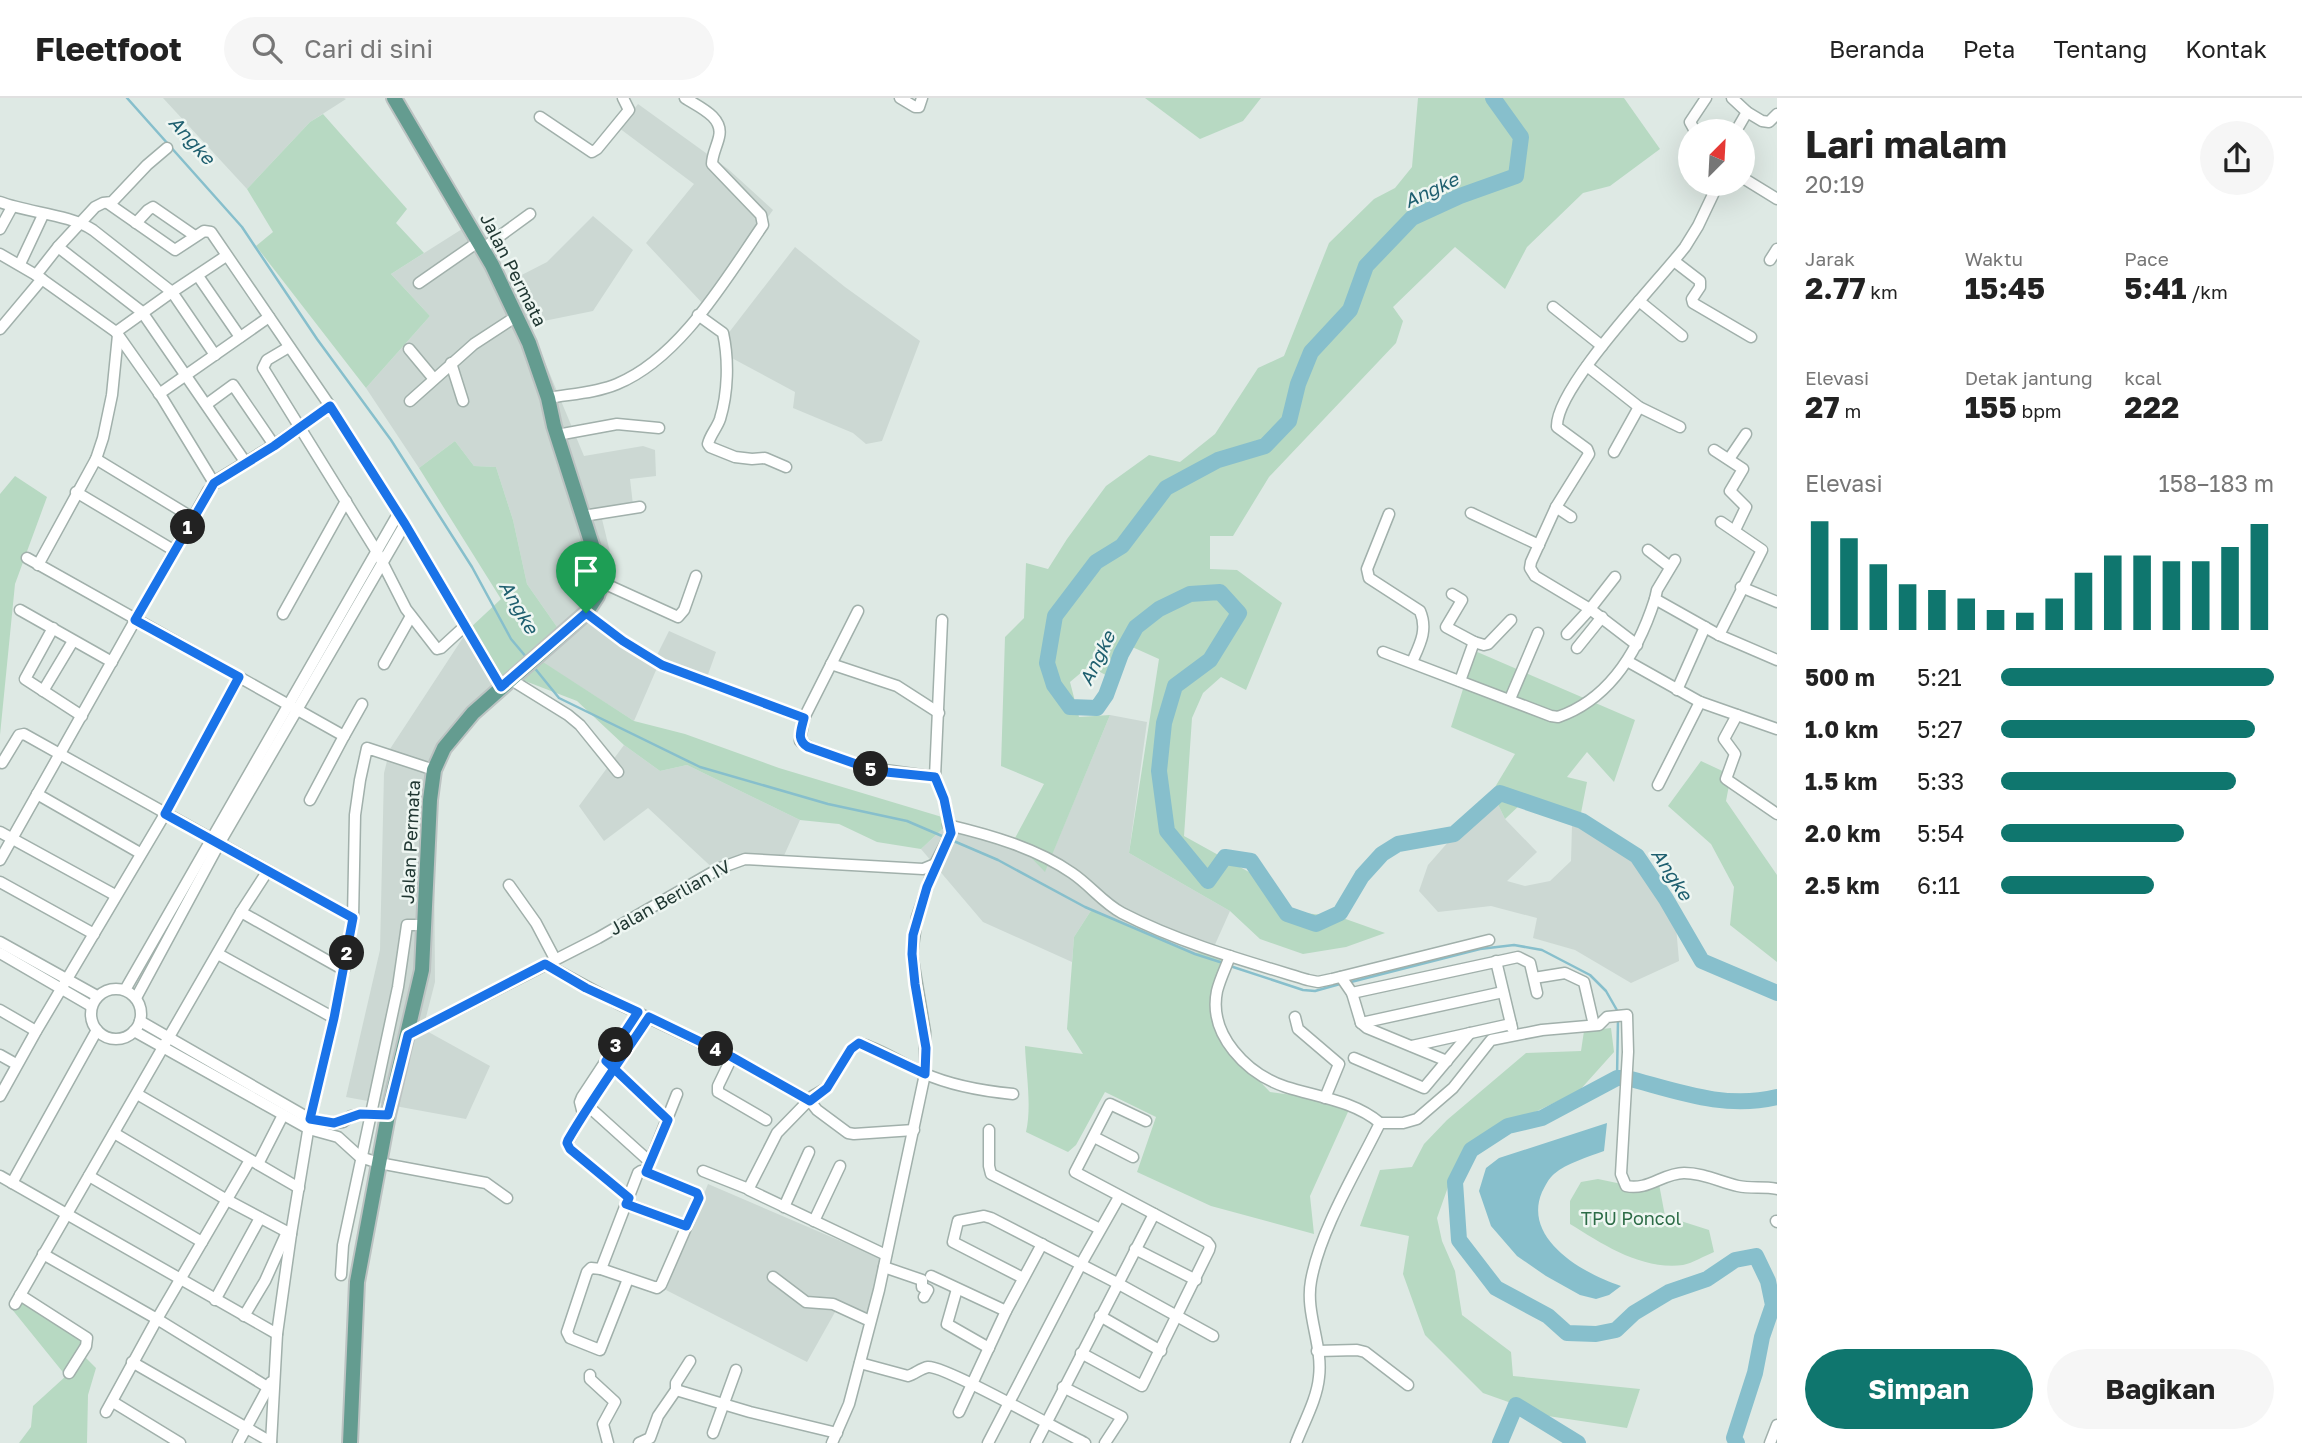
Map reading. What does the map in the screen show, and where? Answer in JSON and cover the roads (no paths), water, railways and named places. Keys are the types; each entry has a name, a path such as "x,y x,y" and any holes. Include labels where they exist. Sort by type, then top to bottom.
{"main road":[{"name":"Jalan Permata","path":"350,1443 357,1282 388,1115 419,987 425,925 430,800 435,770 454,733 509,679 586,613 597,596 601,582 600,570 548,398 517,316 480,245 394,98"}],"street":[{"path":"540,117 592,152 629,110 622,98"},
{"path":"548,398 613,386 646,368 668,349 698,315 764,221 712,164 719,136 718,123 714,117 685,98"},
{"path":"900,98 915,107 919,107 922,98"},
{"path":"1692,119 1706,98"},
{"path":"1732,98 1766,122 1777,114"},
{"path":"1743,119 1747,111"},
{"path":"109,204 167,148"},
{"path":"1755,185 1777,199"},
{"path":"1637,645 1602,617 1531,572 1531,562 1556,507 1589,454 1587,449 1556,424 1567,394 1602,346 1674,261 1698,226 1712,196"},
{"path":"0,202 43,215 82,222 172,292 215,355"},
{"path":"0,329 58,247 99,204 109,204 175,250 209,230 330,406 466,626 509,679 580,725 618,772"},
{"path":"0,229 12,207"},
{"path":"136,223 153,207 195,236"},
{"path":"419,283 530,214"},
{"path":"20,264 43,215"},
{"path":"58,247 142,312 246,463"},
{"path":"1770,260 1777,249"},
{"path":"0,254 20,264 117,334 159,394 214,483"},
{"path":"38,565 96,459 109,419 117,334 142,312 226,256"},
{"path":"1674,261 1700,281 1701,284 1692,299 1693,303 1751,337"},
{"path":"198,276 240,337"},
{"path":"1639,301 1682,336"},
{"path":"1553,307 1602,346"},
{"path":"698,315 723,333 726,365 725,394 720,420 708,444 735,457 752,460 765,458 786,467"},
{"path":"410,401 474,344 517,316"},
{"path":"159,394 269,317"},
{"path":"289,346 267,360 263,368 346,501 411,616 437,649 466,626"},
{"path":"409,349 434,379"},
{"path":"452,363 463,401"},
{"path":"1587,366 1639,407 1680,427"},
{"path":"207,404 233,385 274,446"},
{"path":"0,860 214,483 274,446 330,406"},
{"path":"1614,452 1639,407"},
{"path":"557,435 618,424 659,428"},
{"path":"1729,459 1746,435"},
{"path":"1714,450 1743,469 1730,491 1746,507 1735,530"},
{"path":"96,459 193,519"},
{"path":"76,492 174,551"},
{"path":"282,614 346,501"},
{"path":"583,516 640,507"},
{"path":"1556,507 1571,517"},
{"path":"1471,513 1539,545"},
{"path":"125,990 292,707 398,514"},
{"path":"1389,514 1367,569 1370,578 1420,611 1423,619 1422,639 1412,662"},
{"path":"1719,635 1762,550 1721,523"},
{"path":"292,707 405,524"},
{"path":"1383,652 1558,717 1604,689 1637,645 1657,590 1672,564 1647,550"},
{"path":"27,558 344,736"},
{"path":"601,582 678,617 684,610 696,576"},
{"path":"1566,634 1615,577"},
{"path":"1741,587 1777,602"},
{"path":"1452,594 1462,600 1446,627 1474,642 1488,644 1511,620"},
{"path":"1655,599 1719,635 1777,660"},
{"path":"20,610 112,662"},
{"path":"858,611 804,718 799,738 808,747 876,771 935,777"},
{"path":"586,613 623,641 662,665 804,718"},
{"path":"384,664 411,616"},
{"path":"1577,648 1602,617"},
{"path":"676,1390 835,1438 849,1404 884,1267 925,1074 925,1032 912,954 917,917 950,829 944,799 935,777 942,620"},
{"path":"1677,690 1705,627"},
{"path":"52,628 24,677 82,716"},
{"path":"1510,699 1538,633"},
{"path":"43,691 73,641"},
{"path":"1460,681 1474,642"},
{"path":"1627,661 1700,702 1777,729"},
{"path":"831,664 897,687 939,713"},
{"path":"0,1096 16,1064 165,814 239,677"},
{"path":"1658,785 1700,702"},
{"path":"310,800 362,704"},
{"path":"1737,715 1724,739 1735,754 1727,779 1777,814"},
{"path":"2,763 21,734 353,918"},
{"path":"132,1363 271,1443 277,1334 289,1233 309,1124 334,1018 353,918 355,815 367,748 435,770"},
{"path":"37,794 140,853"},
{"path":"950,829 986,834 1045,858 1074,874 1110,906 1122,913 1229,960 1308,980 1346,984 1518,957 1530,963 1537,993"},
{"path":"0,832 115,895"},
{"path":"136,999 214,841"},
{"name":"Jalan Berlian IV","path":"408,1035 598,938 720,868 745,859 923,869 935,864"},
{"path":"69,1373 86,1346 87,1338 18,1299 241,912 267,872"},
{"path":"0,882 94,934"},
{"path":"509,885 536,923 550,962 586,988 732,1057 810,1101 817,1110 848,1133 854,1135 914,1130"},
{"path":"241,912 344,970"},
{"path":"341,1275 343,1245 408,925 425,925"},
{"path":"1346,984 1489,940"},
{"path":"0,942 65,984 91,1006"},
{"path":"0,953 97,996"},
{"path":"218,954 334,1018"},
{"path":"1229,960 1217,993 1217,1022 1228,1044 1241,1059 1272,1082 1358,1108 1380,1123 1403,1123 1417,1119 1460,1081 1491,1040 1542,1030 1600,1025 1604,1019 1619,1015 1628,1016 1621,1174 1626,1186 1639,1187 1671,1175 1686,1173 1705,1175 1740,1186 1777,1189"},
{"path":"1411,1046 1469,1033 1511,1028 1496,961"},
{"path":"1534,978 1565,973 1584,982 1593,1021"},
{"path":"1346,984 1362,1023 1367,1028 1447,1061"},
{"path":"113,988 125,990 136,999 141,1009 140,1021 134,1031 118,1039 106,1037 97,1031 91,1019 91,1006 97,996 113,988"},
{"path":"1362,1023 1503,992"},
{"path":"0,1010 36,1031"},
{"path":"628,1279 600,1350 570,1338 567,1332 587,1272 591,1268 601,1269 654,1288 659,1287 699,1198 697,1193 648,1167 580,1102 638,1012"},
{"path":"649,1017 586,1110 568,1140 568,1146 628,1201 686,1226"},
{"path":"1295,1017 1298,1029 1339,1064 1325,1098"},
{"path":"140,1021 166,1043 283,1115 338,1137 360,1157 486,1183 507,1198"},
{"path":"12,1183 97,1031"},
{"path":"134,1031 166,1043 309,1124 340,1122 351,1116 388,1115"},
{"path":"1354,1058 1424,1088 1469,1033"},
{"path":"703,1171 746,1188 750,1186 777,1132 827,1088 851,1049 859,1043 925,1074 971,1089 1013,1094"},
{"path":"384,1048 403,1058"},
{"path":"0,1055 16,1064"},
{"path":"732,1057 718,1086 718,1092 766,1120"},
{"path":"606,1061 668,1120"},
{"path":"137,1094 299,1188"},
{"path":"601,1269 638,1173 648,1167 677,1094"},
{"path":"1081,1353 1142,1386 1209,1251 1209,1243 1075,1172 1110,1104 1146,1121"},
{"path":"106,1412 227,1200 283,1115"},
{"path":"1296,1443 1317,1390 1320,1375 1310,1304 1310,1283 1329,1226 1380,1123"},
{"path":"989,1130 989,1166 992,1174 1100,1229"},
{"path":"114,1133 227,1200 289,1233"},
{"path":"1094,1137 1133,1157"},
{"path":"779,1139 752,1192 886,1255"},
{"path":"784,1207 809,1152"},
{"path":"814,1221 839,1166"},
{"path":"89,1175 202,1242"},
{"path":"0,1176 277,1334"},
{"path":"988,1443 1119,1197"},
{"path":"1036,1443 1154,1214"},
{"path":"1023,1278 953,1242 958,1221 988,1216 1213,1336"},
{"path":"215,1300 260,1218"},
{"path":"244,1316 289,1233"},
{"path":"958,1412 1006,1311 1042,1244"},
{"path":"1135,1249 1196,1280"},
{"path":"43,1254 157,1319 269,1388"},
{"path":"884,1267 922,1280 922,1287 928,1290 925,1297"},
{"path":"931,1276 1006,1311"},
{"path":"773,1278 806,1302 833,1304 870,1321"},
{"path":"957,1289 947,1324 989,1348"},
{"path":"1100,1317 1161,1351"},
{"path":"1317,1350 1365,1352 1408,1385"},
{"path":"639,1443 650,1438 657,1419 676,1390 690,1361"},
{"path":"860,1363 908,1376 923,1368 933,1367 972,1384 1085,1443"},
{"path":"713,1433 726,1405 736,1370"},
{"path":"590,1375 590,1379 615,1402 603,1424 608,1443"},
{"path":"237,1443 275,1376"},
{"path":"1063,1387 1122,1417 1105,1443"},
{"path":"113,1402 180,1443"},
{"path":"1770,1443 1777,1425"}],"water":[{"path":"1607,1123 1604,1151 1571,1163 1554,1174 1542,1192 1538,1209 1541,1225 1548,1239 1560,1252 1590,1273 1621,1286 1609,1295 1596,1299 1580,1295 1517,1256 1491,1226 1479,1191 1486,1168 1499,1158"}],"waterway":[{"name":"Angke","path":"127,98 242,227 317,339 391,440 472,567 511,639 527,658"},
{"name":"Angke","path":"1493,98 1521,137 1516,176 1460,196 1412,218 1366,266 1350,310 1311,352 1298,384 1289,421 1265,446 1218,460 1166,488 1122,546 1096,562 1055,616 1047,663 1054,685 1070,707 1097,708 1106,695 1121,654 1136,627 1159,609 1190,594 1220,592 1239,613 1210,660 1175,686 1164,723 1159,771 1167,831 1208,881 1225,857 1251,861 1287,914 1316,924 1340,913 1362,876 1382,854 1398,844 1454,834 1500,793 1582,821 1637,856 1702,961 1777,993"},
{"name":"Angke","path":"533,666 559,698 700,767 828,804 907,821 998,860 1085,907 1195,954 1223,963"},
{"name":"Angke","path":"1347,983 1480,949 1514,945 1542,950 1590,975 1606,991 1618,1012"},
{"name":"Angke","path":"1230,966 1303,990 1315,991 1340,984"},
{"name":"Angke","path":"1617,1078 1618,1019"},
{"name":"Angke","path":"1737,1443 1734,1438 1773,1305 1768,1281 1756,1256 1735,1260 1707,1279 1669,1292 1634,1313 1616,1330 1596,1334 1567,1333 1548,1316 1496,1288 1459,1240 1455,1182 1471,1150 1508,1126 1542,1118 1617,1078 1720,1100 1777,1097"},
{"name":"Angke","path":"1500,1443 1516,1405 1578,1443"}],"park label":[{"name":"TPU Poncol","path":"1631,1219"}]}
